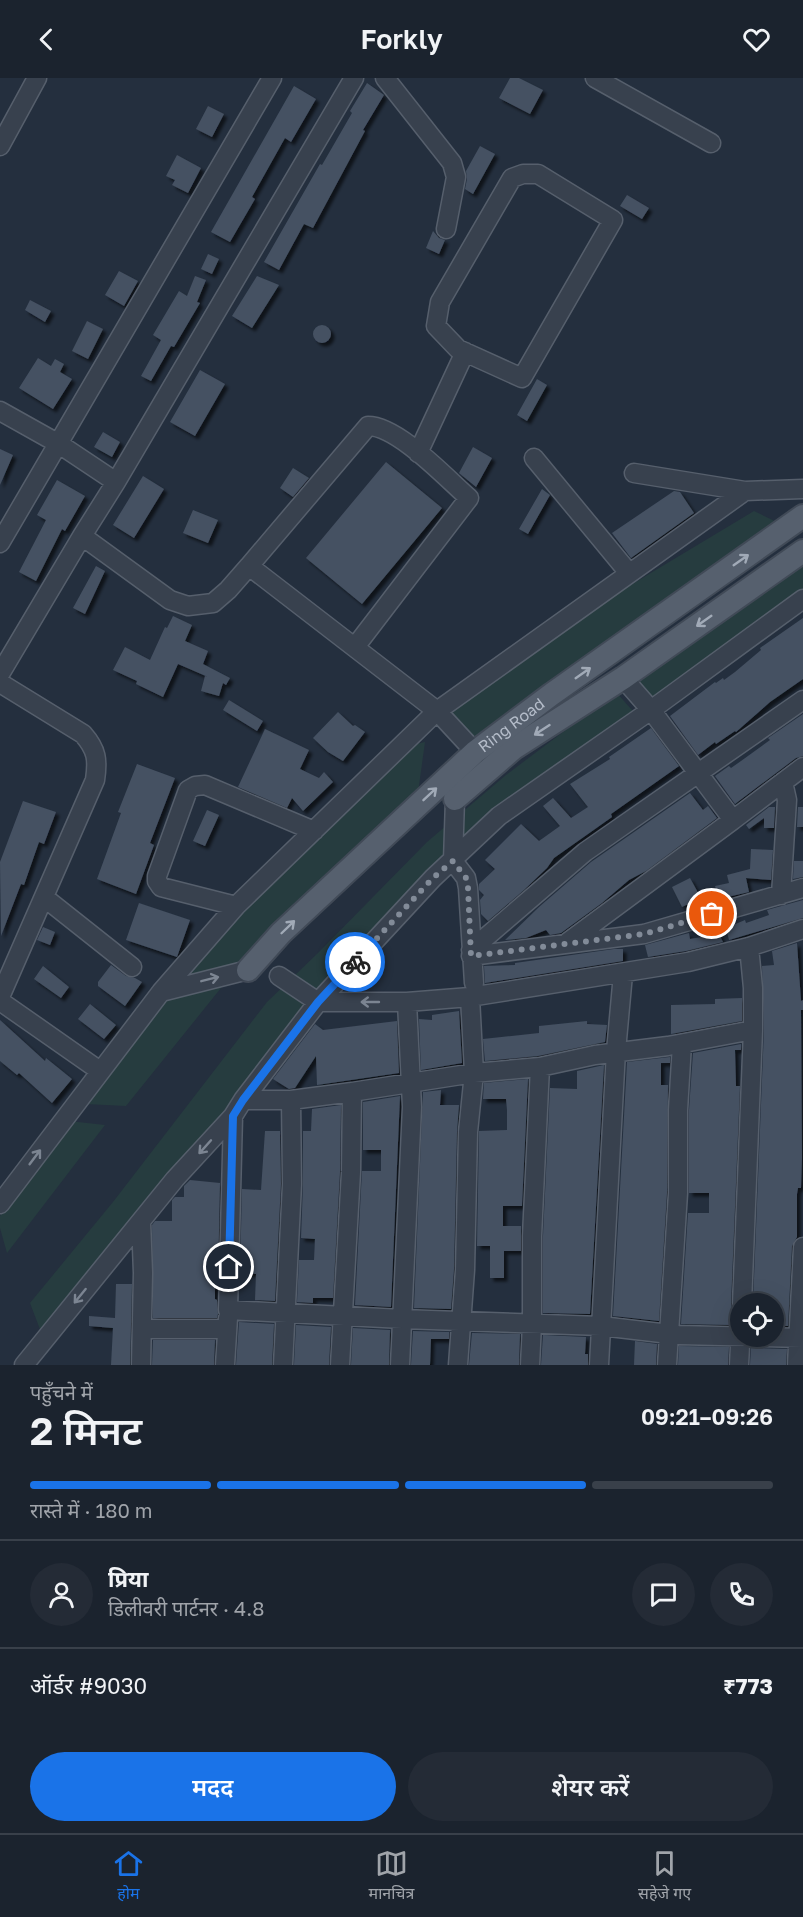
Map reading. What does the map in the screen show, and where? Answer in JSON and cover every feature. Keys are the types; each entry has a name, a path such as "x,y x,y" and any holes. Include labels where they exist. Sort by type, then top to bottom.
{"main road":[{"name":"Ring Road","path":"248,970 281,933 475,752 803,516"},
{"name":"Ring Road","path":"455,799 514,748 623,678 803,551"}],"street":[{"path":"0,146 37,78"},
{"path":"0,543 272,78"},
{"path":"0,674 354,78"},
{"path":"385,78 452,163 456,177 446,229"},
{"path":"595,78 711,143"},
{"path":"523,174 538,174 613,220 522,378 465,352 458,349 436,326 440,302 512,178 523,174"},
{"path":"418,453 465,352"},
{"path":"0,411 59,444 116,482"},
{"path":"82,536 170,600 188,606 213,603 228,591 368,426 378,426 388,430 469,498 355,648"},
{"path":"534,458 629,573"},
{"path":"634,473 745,491 803,489"},
{"path":"0,1204 161,992 236,906 437,711 745,491"},
{"path":"249,566 437,711 475,752"},
{"path":"24,1365 175,1179 233,1116 318,1002 433,878 499,816 651,710 803,598"},
{"path":"623,678 651,710 733,820"},
{"path":"0,682 83,734 93,745 98,766 95,780 0,999 100,1071"},
{"path":"471,953 585,852 803,700"},
{"path":"566,944 803,767"},
{"path":"781,894 787,800 783,782"},
{"path":"236,906 160,887 157,881 188,790 205,785 314,831"},
{"path":"455,799 453,861 466,878 468,888 474,1073 468,1132 465,1270 458,1365"},
{"path":"471,953 644,934 803,888"},
{"path":"45,898 132,967"},
{"path":"279,976 318,1002 407,1002 472,990 623,974 688,962 749,947 803,929"},
{"path":"742,1293 753,1030 753,988 749,947"},
{"path":"161,992 248,970"},
{"path":"599,1365 616,1052 623,974"},
{"path":"400,1365 411,1131 407,1002"},
{"path":"243,1100 291,1100 474,1073 540,1067 566,1060 682,1044 753,1030"},
{"path":"667,1365 678,1193 678,1110 682,1044"},
{"path":"530,1365 532,1236 540,1067"},
{"path":"340,1365 351,1172 352,1092"},
{"path":"283,1365 292,1184 291,1100"},
{"path":"225,1365 233,1116"},
{"path":"141,1221 143,1273 141,1365"},
{"path":"797,1365 803,1247"},
{"path":"228,1310 601,1326 669,1334 730,1331"},
{"path":"142,1329 227,1329"},
{"path":"784,1336 800,1338"},
{"path":"739,1365 740,1347"}],"green space":[{"path":"754,511 787,527 475,752 437,711 516,654"},
{"path":"803,551 803,599 651,710 623,678"},
{"path":"616,692 639,718 499,816 318,1002 44,1340 30,1303 113,1202 267,1002 427,842 506,775"},
{"path":"425,742 418,793 254,947 126,1106 85,1104 197,946 399,748"},
{"path":"69,1121 105,1125 7,1253 0,1228 0,1216"}],"building":[{"path":"510,78 519,78 543,90 530,114 499,98"},
{"path":"367,83 384,95 363,130 365,131 313,228 304,224 279,270 264,262 352,113 350,111"},
{"path":"294,86 316,99 291,142 285,138 252,197 255,199 230,242 211,232"},
{"path":"208,106 224,114 212,137 196,129"},
{"path":"480,146 495,154 473,194 465,189 466,171"},
{"path":"177,155 201,168 188,193 172,185 175,180 166,176"},
{"path":"627,195 649,208 642,219 620,206"},
{"path":"433,231 439,238 445,240 439,254 426,248"},
{"path":"208,254 219,259 212,274 201,269"},
{"path":"119,271 138,281 124,306 105,295"},
{"path":"195,276 206,280 197,302 200,303 151,381 141,376 161,340 153,335 179,291 187,296"},
{"path":"257,276 279,285 252,328 232,316"},
{"path":"30,300 51,311 45,322 25,310"},
{"path":"87,321 103,329 88,359 72,351"},
{"path":"322,325 328,328 331,334 328,340 322,343 316,340 313,334 316,328"},
{"path":"38,358 51,366 55,359 64,364 60,372 72,379 53,409 19,388"},
{"path":"200,370 225,384 195,436 170,422"},
{"path":"537,379 547,385 527,421 517,415"},
{"path":"103,432 120,442 112,457 94,447"},
{"path":"473,447 492,458 476,487 459,473"},
{"path":"0,449 13,455 0,485"},
{"path":"386,462 442,508 362,604 306,558"},
{"path":"293,468 309,478 293,497 280,488"},
{"path":"143,476 164,489 134,538 113,525"},
{"path":"57,480 85,496 65,531 62,529 36,581 19,572 46,520 37,515"},
{"path":"542,489 550,495 528,534 519,529"},
{"path":"674,491 680,492 694,513 631,558 612,533"},
{"path":"193,510 218,520 208,543 183,533"},
{"path":"96,566 105,571 85,614 73,608"},
{"path":"173,616 192,625 185,641 208,651 203,664 230,678 226,685 223,683 219,696 201,691 205,676 208,677 178,664 163,697 113,670 125,647 150,660 165,627 167,628"},
{"path":"803,618 803,679 770,702 736,732 716,744 715,742 698,755 670,716 715,682 723,678 724,680 735,672 761,650 760,648"},
{"path":"229,700 263,721 257,731 223,710"},
{"path":"338,712 353,726 365,732 343,761 328,752 313,738"},
{"path":"803,714 803,756 796,758 735,804 715,776 741,761 770,740 768,738"},
{"path":"651,728 679,766 554,858 524,890 488,921 481,914 480,900 484,895 479,890 479,884 495,869 485,860 521,824 539,841 560,826 543,806 553,798 571,818 588,807 570,784 610,759 609,757"},
{"path":"265,729 309,750 300,769 319,778 324,772 333,782 303,811 292,798 287,808 238,787"},
{"path":"137,764 175,778 150,843 154,845 136,894 97,879 121,813 118,812"},
{"path":"690,793 703,810 708,806 717,818 646,871 629,880 561,933 550,935 546,930 526,938 505,940 591,862"},
{"path":"23,801 56,812 44,844 39,842 24,885 21,884 1,936 0,862"},
{"path":"769,807 775,807 774,828 764,828 764,818 749,829 746,825"},
{"path":"798,807 803,807 803,827 797,827"},
{"path":"207,810 219,815 205,846 193,841"},
{"path":"751,849 773,850 771,880 746,878 749,892 719,899 715,886 729,883 727,875 750,869"},
{"path":"794,861 803,861 803,877 793,879"},
{"path":"690,878 701,898 682,907 672,887"},
{"path":"803,900 803,918 729,940 726,928 745,920 746,923 769,915 767,910"},
{"path":"139,903 190,920 177,957 126,940"},
{"path":"43,927 55,932 50,945 37,940"},
{"path":"689,933 690,939 719,934 723,942 648,957 645,945"},
{"path":"797,943 801,1001 803,1000 803,1010 801,1010 801,1188 798,1188 797,1194 797,1237 792,1246 788,1326 784,1326 784,1293 753,1293 764,1030 762,966 774,965 772,951"},
{"path":"623,949 623,961 485,983 484,966 515,965 515,963"},
{"path":"111,965 126,976 142,982 125,1006 98,986 98,982"},
{"path":"43,966 69,987 61,998 34,979"},
{"path":"742,998 742,1021 671,1034 671,1005 715,1004 715,999"},
{"path":"90,1004 116,1025 104,1039 78,1019"},
{"path":"459,1011 462,1063 421,1070 419,1019 432,1020 432,1015"},
{"path":"0,1020 45,1061 46,1058 72,1079 52,1103 19,1073 17,1075 0,1061"},
{"path":"397,1021 399,1073 317,1085 316,1056 295,1088 289,1089 273,1079 315,1024 323,1030"},
{"path":"587,1021 587,1024 607,1025 605,1042 538,1056 485,1061 483,1039 539,1033 539,1026"},
{"path":"741,1044 741,1050 735,1050 736,1086 740,1086 730,1325 681,1324 688,1213 709,1213 709,1193 689,1193 689,1110 693,1053"},
{"path":"670,1057 670,1063 661,1063 661,1085 668,1085 667,1193 659,1321 613,1316 627,1062"},
{"path":"604,1065 590,1314 543,1313 543,1236 550,1088 577,1089 577,1071"},
{"path":"528,1079 522,1206 503,1206 503,1226 521,1226 521,1251 504,1251 504,1278 490,1278 490,1246 477,1246 479,1131 507,1130 507,1110 506,1099 483,1099 484,1083"},
{"path":"441,1090 440,1105 459,1105 451,1309 414,1308 423,1092"},
{"path":"400,1096 391,1307 355,1305 362,1171 381,1171 381,1150 363,1150 363,1102"},
{"path":"341,1105 333,1298 313,1298 313,1303 297,1302 299,1260 314,1260 315,1239 301,1238 303,1131 311,1131 312,1109"},
{"path":"265,1131 280,1131 281,1184 275,1301 255,1300 256,1274 240,1273 242,1189 261,1190"},
{"path":"190,1180 220,1183 218,1279 215,1279 217,1318 153,1318 152,1225 155,1221 172,1221 172,1200 175,1197 184,1197 184,1186"},
{"path":"116,1284 132,1284 130,1365 111,1365 113,1328 89,1326 89,1316 115,1318"},
{"path":"239,1322 274,1324 272,1365 236,1365"},
{"path":"296,1325 331,1327 329,1365 294,1365"},
{"path":"353,1328 390,1330 389,1365 351,1365"},
{"path":"413,1331 449,1332 449,1339 431,1339 430,1365 411,1365"},
{"path":"472,1333 520,1334 519,1365 469,1365"},
{"path":"543,1335 586,1337 585,1354 588,1354 588,1365 541,1365"},
{"path":"153,1340 215,1340 214,1365 152,1365"},
{"path":"635,1341 657,1344 656,1365 634,1365"},
{"path":"679,1346 729,1347 728,1365 678,1365"},
{"path":"751,1348 787,1349 786,1365 750,1365"}],"way so far":[{"path":"355,962 433,878 453,861 466,878 468,888 471,956 644,934 712,914"}],"route":[{"path":"229,1267 233,1116 318,1002 355,962"}]}
